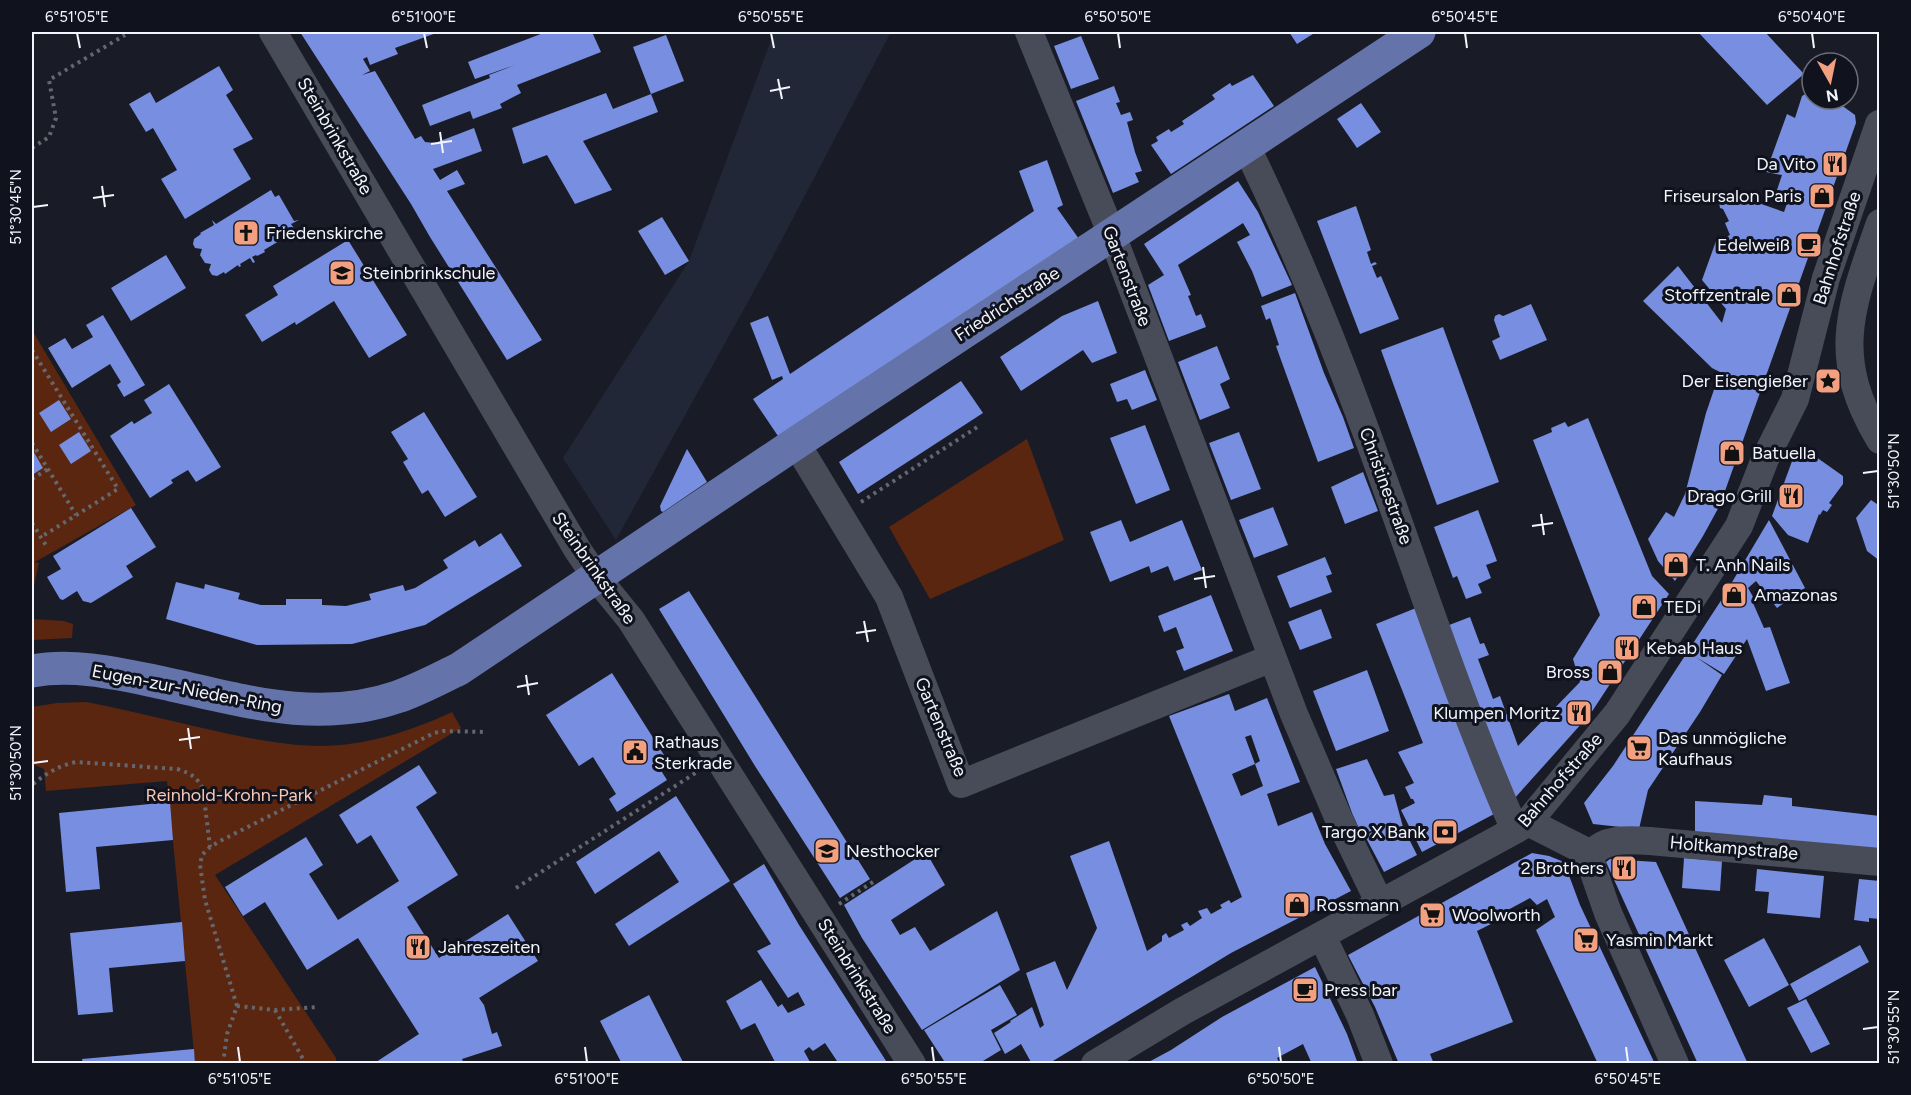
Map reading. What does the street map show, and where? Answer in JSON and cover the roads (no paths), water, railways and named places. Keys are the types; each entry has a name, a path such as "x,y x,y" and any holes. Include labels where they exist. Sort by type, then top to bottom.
{"main road":[{"name":"Friedrichstraße","path":"596,577 1419,32"},
{"name":"Eugen-zur-Nieden-Ring","path":"32,671 76,668 111,672 253,704 289,709 333,710 364,706 420,688 459,669 596,577"}],"street":[{"name":"Steinbrinkstraße","path":"273,32 541,490 596,577 631,620 912,1064"},
{"name":"Gartenstraße","path":"1029,32 1112,235 1294,714 1338,817 1380,904"},
{"name":"Bahnhofstraße","path":"1095,1064 1183,1011 1522,826 1617,714 1739,526 1765,459 1795,399 1826,278 1879,124"},
{"name":"Christinestraße","path":"1246,146 1281,218 1360,416 1460,691 1522,826"},
{"path":"1880,223 1854,298 1848,341 1857,395 1868,421 1880,440"},
{"path":"1800,373 1848,341"},
{"name":"Gartenstraße","path":"796,443 889,597 961,784 1272,658"},
{"path":"1522,826 1592,854 1592,867 1608,913 1675,1064"},
{"name":"Holtkampstraße","path":"1592,854 1600,846 1613,841 1650,841 1880,862"},
{"path":"1322,936 1360,1015 1379,1064"}],"place":[{"name":"Da Vito","path":"1835,164"},
{"name":"Friseursalon Paris","path":"1822,196"},
{"name":"Friedenskirche","path":"246,233"},
{"name":"Edelweiß","path":"1809,245"},
{"name":"Steinbrinkschule","path":"342,273"},
{"name":"Stoffzentrale","path":"1789,295"},
{"name":"Der Eisengießer","path":"1828,381"},
{"name":"Batuella","path":"1732,453"},
{"name":"Drago Grill","path":"1791,496"},
{"name":"T. Anh Nails","path":"1676,565"},
{"name":"Amazonas","path":"1734,595"},
{"name":"TEDi","path":"1644,607"},
{"name":"Kebab Haus","path":"1627,648"},
{"name":"Bross","path":"1610,672"},
{"name":"Klumpen Moritz","path":"1579,713"},
{"name":"Das unmögliche Kaufhaus","path":"1639,748"},
{"name":"Rathaus Sterkrade","path":"635,752"},
{"name":"Targo X Bank","path":"1445,832"},
{"name":"Nesthocker","path":"827,851"},
{"name":"2 Brothers","path":"1624,868"},
{"name":"Rossmann","path":"1297,905"},
{"name":"Woolworth","path":"1432,915"},
{"name":"Yasmin Markt","path":"1586,940"},
{"name":"Jahreszeiten","path":"418,947"},
{"name":"Press bar","path":"1305,990"}],"park label":[{"name":"Reinhold-Krohn-Park","path":"229,795"}]}
